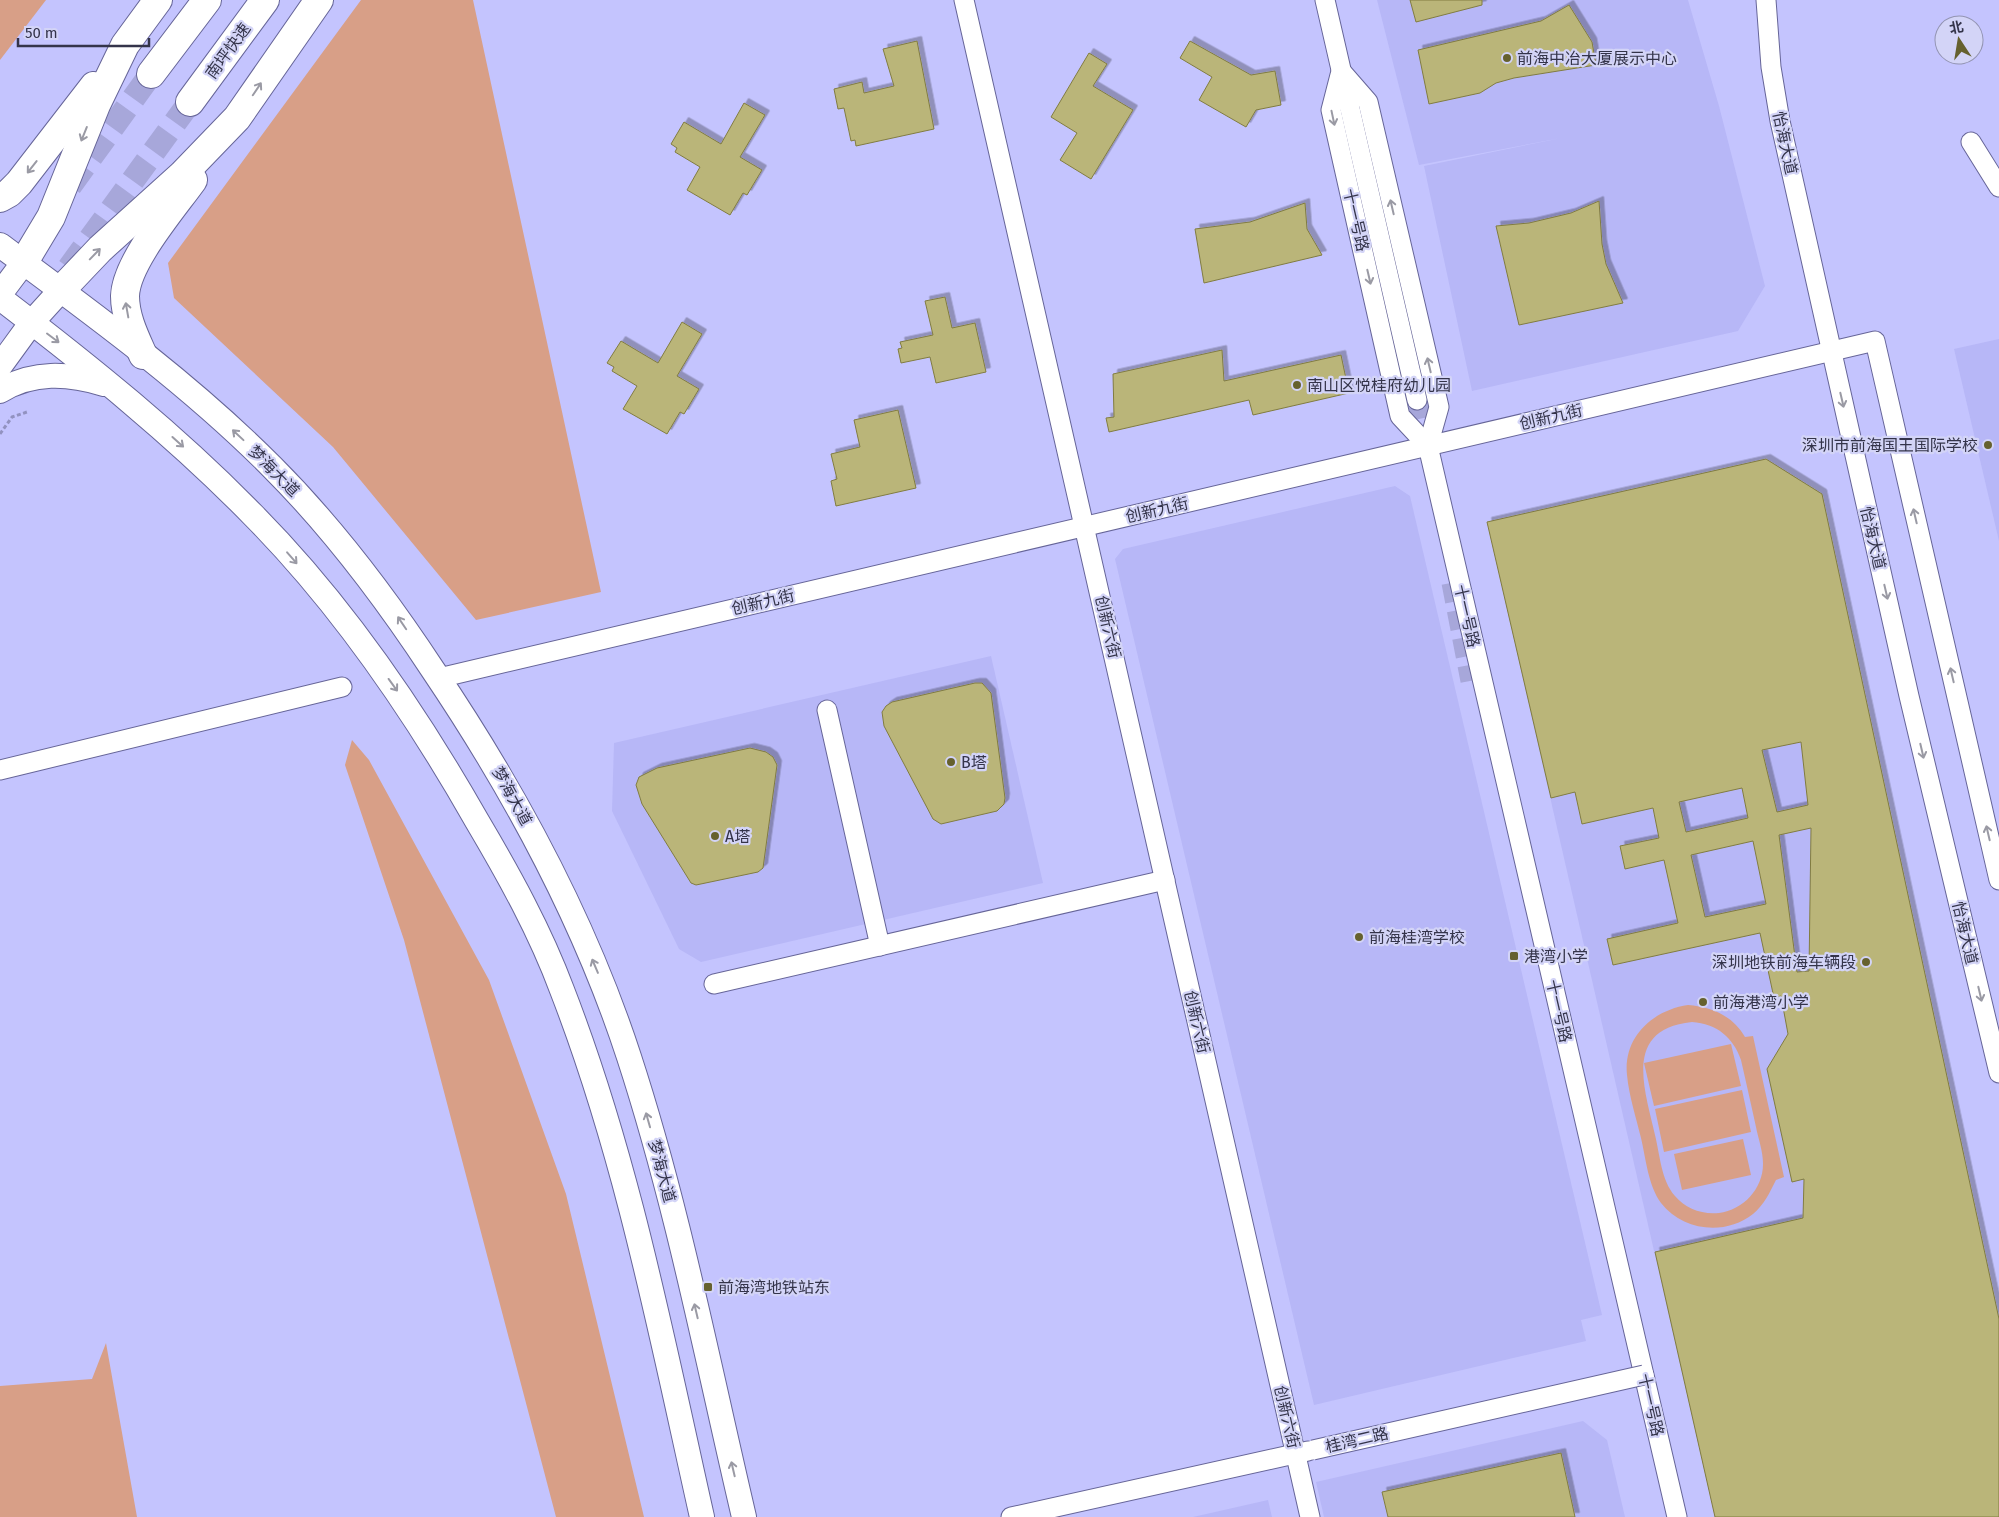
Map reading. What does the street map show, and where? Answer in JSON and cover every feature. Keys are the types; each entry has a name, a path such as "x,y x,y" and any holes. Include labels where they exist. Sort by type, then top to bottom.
{"highway":[{"path":"0,198 9,193 19,183 158,0"},
{"path":"151,74 207,0"},
{"name":"南坪快速","path":"190,102 265,0"},
{"path":"143,355 130,324 126,307 126,285 132,271 140,255 316,6"},
{"path":"24,262 51,217 96,104 125,45"},
{"path":"61,290 100,249 182,175 237,118"}],"main road":[{"name":"梦海大道","path":"0,245 61,290 143,355 211,410 252,448 343,544 392,609 480,740 529,826 572,911 623,1039 649,1123 669,1198 744,1517"},
{"path":"0,294 24,262"},
{"path":"0,366 32,322 61,290"},
{"path":"0,298 113,386 180,445 256,518 331,603 395,688 456,783 499,858 561,987 610,1126 632,1204 702,1517"},
{"path":"0,391 19,382 52,374 88,379 113,386"},
{"path":"686,1517 690,1463"}],"street":[{"name":"创新六街","path":"964,0 1086,526 1165,880 1304,1452 1310,1517"},
{"name":"十一号路","path":"1325,0 1342,71 1368,102 1439,408 1428,446 1677,1517"},
{"name":"怡海大道","path":"1766,0 1771,67 1780,121 1909,696 1999,1073"},
{"name":"十一号路","path":"1342,71 1331,110 1400,416 1428,446"},
{"path":"1342,71 1417,400"},
{"path":"1971,142 1999,187"},
{"name":"创新九街","path":"439,678 1875,342 1999,880"},
{"path":"1470,681 1664,1517"},
{"path":"0,770 342,687"},
{"path":"827,710 880,946"},
{"path":"714,984 1165,880"},
{"name":"桂湾二路","path":"1011,1517 1644,1375"}],"path":[{"path":"0,434 12,416 27,412"}],"shaded area":[{"path":"0,0 46,0 0,60"},
{"path":"361,0 473,0 601,592 476,620 333,447 174,298 168,263"},
{"path":"1377,0 1688,0 1719,106 1765,286 1738,331 1472,391 1424,166 1561,138 1419,165"},
{"name":"深圳市前海国王国际学校","path":"1999,339 1999,541 1954,349"},
{"name":"深圳地铁前海车辆段","path":"1766,459 1822,494 1999,1319 1999,1517 1715,1517 1487,522"},
{"name":"前海桂湾学校","path":"1395,486 1410,496 1602,1315 1581,1320 1586,1341 1314,1405 1115,559 1123,549"},
{"path":"991,656 1043,883 701,962 679,949 612,811 614,743"},
{"path":"352,740 369,760 489,980 566,1194 644,1517 556,1517 404,940 345,765"},
{"path":"1688,1005 1713,1010 1734,1023 1745,1037 1753,1036 1784,1177 1776,1180 1764,1202 1753,1214 1730,1226 1705,1227 1692,1225 1681,1220 1661,1203 1653,1188 1648,1172 1629,1091 1627,1061 1635,1037 1643,1028 1652,1019 1675,1008","holes":["1692,1022 1701,1023 1723,1033 1729,1038 1738,1052 1763,1159 1760,1182 1750,1197 1736,1208 1719,1213 1700,1212 1689,1207 1670,1190 1662,1167 1644,1081 1644,1064 1647,1049 1655,1036 1670,1027"]},
{"path":"1731,1044 1741,1086 1654,1106 1644,1063"},
{"path":"1742,1090 1751,1132 1664,1152 1655,1109"},
{"path":"1743,1139 1751,1175 1682,1190 1674,1154"},
{"path":"106,1343 137,1517 0,1517 0,1386 92,1379"},
{"path":"1583,1421 1607,1440 1625,1517 1324,1517 1316,1482"},
{"path":"1268,1500 1272,1517 1193,1517"}],"building":[{"path":"1410,0 1482,0 1482,5 1416,22"},
{"name":"前海中冶大厦展示中心","path":"1569,5 1592,42 1596,65 1514,78 1496,83 1480,93 1429,104 1418,50 1541,21"},
{"path":"917,41 934,129 856,146 855,140 851,141 844,108 838,109 834,89 862,82 864,93 894,86 883,49"},
{"path":"1190,41 1251,75 1275,71 1281,105 1256,110 1246,127 1199,100 1212,77 1180,58"},
{"path":"1089,53 1107,64 1093,86 1133,110 1091,179 1060,160 1077,133 1051,117"},
{"path":"744,103 765,115 740,157 762,170 747,195 743,193 730,215 687,190 700,167 675,152 677,148 671,144 684,122 721,144"},
{"path":"1599,201 1602,244 1606,264 1623,303 1519,325 1496,226 1529,223 1571,213"},
{"path":"1305,203 1307,229 1322,255 1204,283 1195,229 1250,222"},
{"path":"945,297 952,328 975,323 986,372 936,383 930,357 901,363 898,349 902,348 900,342 933,335 925,301"},
{"path":"682,322 702,334 677,376 699,389 684,414 680,412 667,434 623,409 637,386 612,371 614,367 607,363 621,341 658,363"},
{"path":"1222,350 1224,381 1341,355 1349,393 1253,415 1249,400 1109,432 1106,418 1114,417 1113,374"},
{"path":"898,410 916,488 836,506 831,481 837,479 831,454 860,447 854,420"},
{"name":"深圳地铁前海车辆段","path":"1766,459 1822,494 1999,1319 1999,1517 1715,1517 1655,1252 1803,1218 1804,1179 1792,1182 1767,1069 1788,1034 1781,996 1774,998 1760,933 1613,965 1607,939 1678,923 1664,860 1625,869 1620,846 1659,838 1653,808 1582,824 1575,792 1551,798 1487,522","holes":["1801,742 1808,805 1777,812 1762,750","1742,788 1748,818 1686,832 1679,802","1811,828 1809,971 1797,972 1779,835","1753,841 1766,904 1705,917 1691,855"]},
{"name":"B塔","path":"982,683 991,693 1005,798 1004,804 997,811 941,824 933,819 884,726 882,712 892,702"},
{"name":"A塔","path":"750,748 766,752 773,757 777,765 763,868 758,872 696,885 691,883 642,804 636,785 639,777 657,768"},
{"path":"1561,1453 1575,1517 1388,1517 1382,1492"}],"tunnel":[{"path":"70,186 151,74"},
{"path":"69,268 190,102"},
{"path":"1417,400 1427,451"},
{"path":"1451,583 1470,681"}],"place":[{"name":"前海中冶大厦展示中心","path":"1507,58"},
{"name":"南山区悦桂府幼儿园","path":"1297,385"},
{"name":"深圳市前海国王国际学校","path":"1988,445"},
{"name":"B塔","path":"951,762"},
{"name":"A塔","path":"715,836"},
{"name":"前海桂湾学校","path":"1359,937"},
{"name":"港湾小学","path":"1514,956"},
{"name":"深圳地铁前海车辆段","path":"1866,962"},
{"name":"前海港湾小学","path":"1703,1002"},
{"name":"前海湾地铁站东","path":"708,1287"}]}
